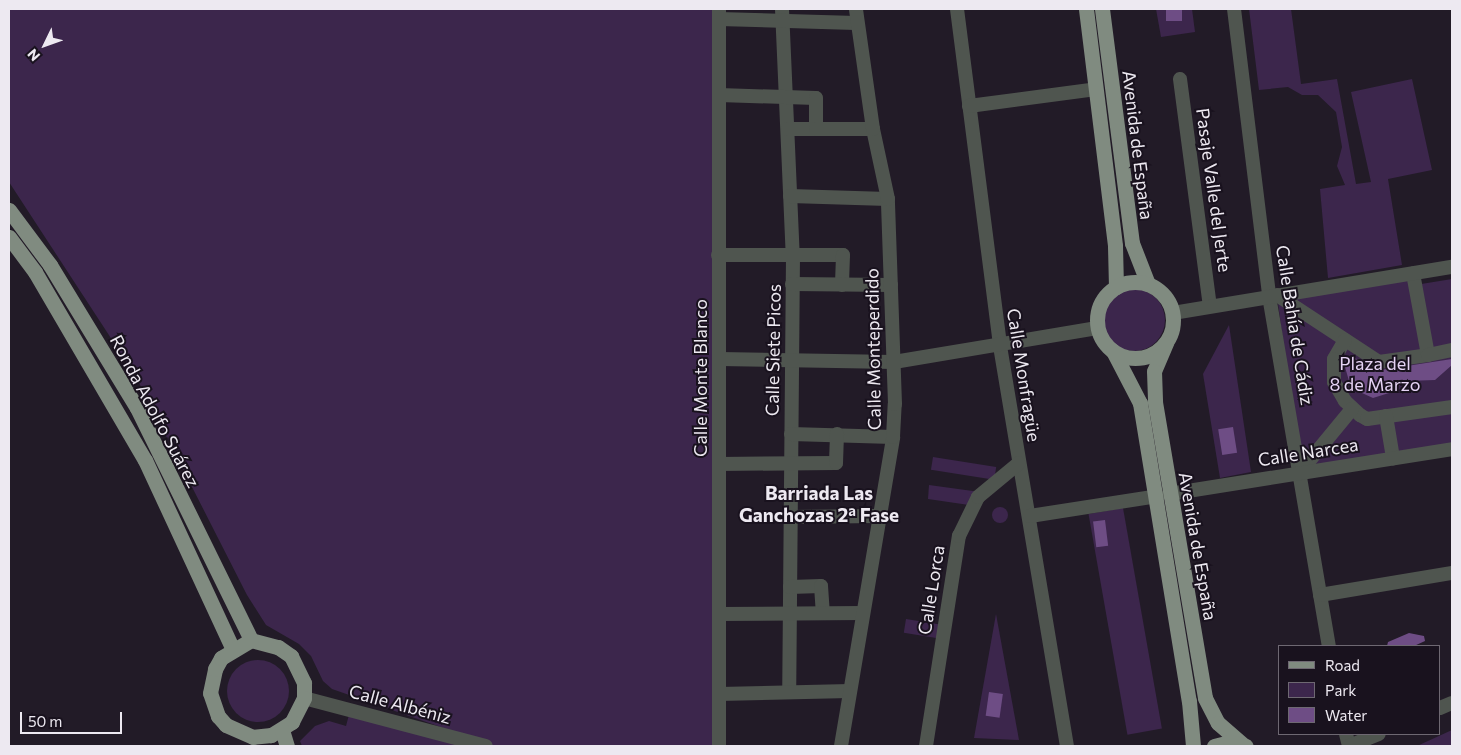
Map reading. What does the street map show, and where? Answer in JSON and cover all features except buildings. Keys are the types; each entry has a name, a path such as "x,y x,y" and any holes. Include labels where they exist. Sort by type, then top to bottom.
{"main road":[{"name":"Avenida de España","path":"1086,9 1115,246 1116,287"},
{"name":"Avenida de España","path":"1102,9 1132,243 1148,284"},
{"name":"Ronda Adolfo Suárez","path":"9,210 50,265 136,408 251,640"},
{"name":"Ronda Adolfo Suárez","path":"9,237 35,272 145,460 233,650"},
{"path":"1132,282 1148,284 1164,296 1173,313 1174,324 1166,343 1148,357 1136,359 1113,351 1097,328 1097,314 1104,298 1116,287 1132,282"},
{"name":"Avenida de España","path":"1166,343 1154,371 1155,402 1163,495 1193,746"},
{"name":"Avenida de España","path":"1113,351 1140,403 1163,495 1205,698 1218,723 1244,745"},
{"path":"251,640 278,647 291,656 304,683 304,698 292,722 282,730 257,742 226,725 212,704 210,693 215,668 233,650 251,640"},
{"path":"282,730 287,746"},
{"path":"1214,746 1230,742 1244,745"}],"street":[{"name":"Calle Monfragüe","path":"957,9 1000,346 1030,516 1067,746"},
{"name":"Calle Bahía de Cádiz","path":"1234,9 1273,296 1320,595 1330,645"},
{"path":"719,14 856,16"},
{"name":"Calle Monte Blanco","path":"719,14 719,746"},
{"name":"Calle Siete Picos","path":"782,15 787,98 792,256 790,587 788,615 789,692"},
{"name":"Calle Monteperdido","path":"841,746 878,516 893,437 894,362 888,199 873,129 856,16"},
{"name":"Pasaje Valle del Jerte","path":"1180,79 1210,306"},
{"path":"969,106 1096,89"},
{"path":"719,96 816,98 816,129"},
{"path":"788,128 873,129"},
{"path":"790,196 888,199"},
{"path":"718,255 843,255 842,285"},
{"path":"1173,313 1452,267"},
{"path":"1413,273 1428,354"},
{"path":"792,284 891,285"},
{"path":"1273,296 1378,362 1452,350"},
{"path":"720,359 792,358 894,362 1000,346 1097,328"},
{"path":"1345,340 1334,359 1332,369 1338,392 1352,409 1367,419 1452,407"},
{"path":"1300,472 1352,409"},
{"path":"1386,416 1393,458"},
{"path":"791,434 893,437"},
{"path":"719,464 836,463 837,434"},
{"name":"Calle Narcea","path":"1030,516 1452,449"},
{"name":"Calle Lorca","path":"926,746 959,536 978,497 1020,463"},
{"path":"790,517 878,516"},
{"path":"1320,595 1452,573"},
{"path":"790,587 821,586 822,613"},
{"path":"719,614 863,613"},
{"path":"719,694 850,691"},
{"name":"Calle Albéniz","path":"304,698 486,746"},
{"path":"1350,746 1366,743 1378,735"}],"green space":[{"path":"9,9 719,9 719,746 495,746 332,689 323,681 311,656 299,644 266,625 247,595 135,375 9,182"},
{"path":"1156,9 1192,9 1195,32 1161,37"},
{"path":"1249,9 1291,9 1301,84 1337,79 1356,184 1371,182 1351,92 1412,79 1432,170 1388,179 1402,265 1328,278 1320,189 1345,185 1337,166 1342,147 1336,112 1318,95 1302,95 1288,87 1259,90"},
{"name":"Plaza del 8 de Marzo","path":"1413,273 1415,285 1452,279 1452,449 1300,472 1277,295"},
{"path":"1134,289 1151,294 1156,298 1160,303 1165,320 1160,337 1156,342 1151,346 1134,351 1117,346 1112,342 1108,337 1103,320 1108,303 1112,298 1117,294"},
{"path":"1229,325 1251,472 1220,478 1203,374"},
{"path":"933,457 996,467 994,480 931,470"},
{"path":"929,485 980,492 969,505 928,499"},
{"path":"1000,507 1006,509 1008,515 1006,521 1000,523 994,521 992,515 994,509"},
{"path":"1123,508 1162,729 1127,735 1089,514"},
{"path":"996,614 1019,740 974,738"},
{"path":"906,619 942,625 939,638 904,633"},
{"path":"252,660 264,660 280,669 287,679 289,691 287,703 280,713 264,722 252,722 241,717 232,708 227,697 227,685 232,674 241,665"},
{"path":"350,711 486,746 302,746 300,741 315,726 329,721 346,726"},
{"path":"1452,730 1452,746 1417,746"}],"water":[{"path":"1166,9 1182,9 1182,21 1166,21"},
{"path":"1351,355 1374,371 1452,359 1452,365 1435,380 1406,381 1389,393 1373,398 1351,388 1345,367"},
{"path":"1233,427 1237,453 1222,455 1218,429"},
{"path":"1105,520 1108,546 1096,547 1093,521"},
{"path":"1409,633 1424,636 1425,641 1416,645 1387,645 1388,642"},
{"path":"989,692 1003,694 1000,718 986,716"}],"district":[{"name":"Barriada Las Ganchozas 2ª Fase","path":"819,504"}]}
